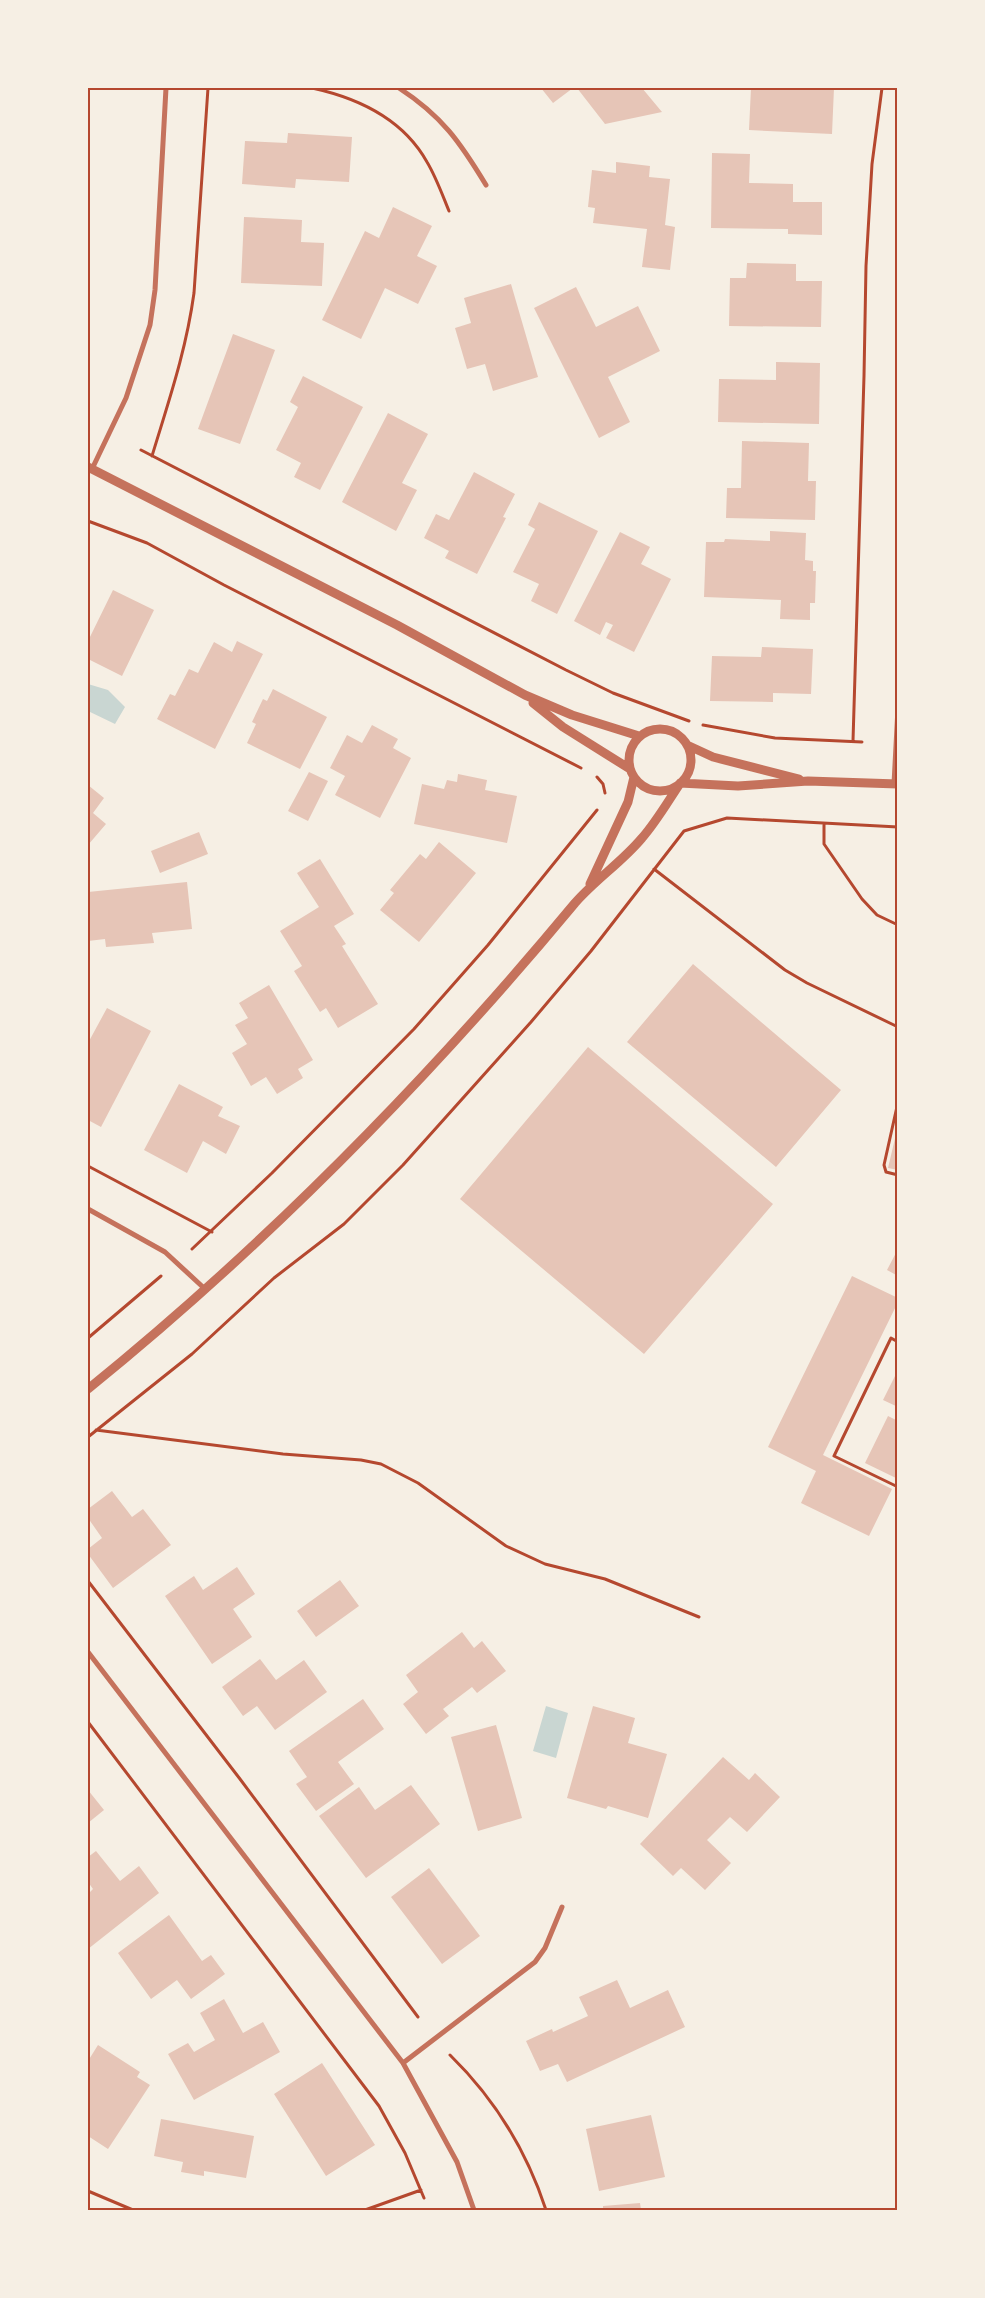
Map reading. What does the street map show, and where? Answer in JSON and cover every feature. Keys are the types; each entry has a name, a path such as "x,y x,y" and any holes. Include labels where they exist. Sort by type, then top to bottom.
{"street":[{"path":"166,88 155,290 150,325 126,398 90,468 397,625 525,696 586,720 639,736"},
{"path":"399,88 420,102 445,124 462,145 486,186"},
{"path":"525,696 563,727 632,773 650,789 660,791 679,784 738,786 808,780 896,784 898,708"},
{"path":"588,888 628,802 632,773 629,754 634,741 647,731 665,729 674,732 687,745 714,757 808,780"},
{"path":"88,1389 205,1289 276,1225 437,1062 514,976 588,888 643,838 687,775 691,765 691,754 687,745"},
{"path":"88,1209 154,1244 178,1262 205,1289"},
{"path":"88,1652 403,2064 456,2162 473,2210"},
{"path":"403,2064 535,1962 545,1948 562,1907"}],"path":[{"path":"152,456 181,364 190,325 194,293 208,88"},
{"path":"312,88 329,91 366,105 405,132 428,163 449,210"},
{"path":"853,741 866,266 872,164 882,88"},
{"path":"141,450 582,678 638,703 691,722"},
{"path":"88,521 147,543 224,585 589,772 603,784 606,791 604,800"},
{"path":"700,724 775,738 862,742"},
{"path":"88,1338 212,1232 372,1073 414,1029 488,945 600,807"},
{"path":"88,1436 192,1354 274,1278 344,1224 390,1178 531,1022 591,951 684,831 719,820 898,827"},
{"path":"824,824 824,844 862,899 877,915 898,925"},
{"path":"654,869 785,970 807,983 898,1027"},
{"path":"898,1102 884,1165 886,1172 898,1175"},
{"path":"88,1166 212,1232"},
{"path":"898,1342 891,1338 834,1456 898,1487"},
{"path":"96,1430 283,1454 361,1460 381,1464 418,1482 506,1546 545,1564 605,1579 699,1617"},
{"path":"88,1581 240,1779 418,2017"},
{"path":"88,1722 379,2106 405,2153 424,2198"},
{"path":"450,2055 472,2076 510,2130 546,2210"},
{"path":"365,2210 421,2190"},
{"path":"88,2191 133,2210"}],"shaded area":[{"path":"88,684 108,690 125,707 115,724 88,711"},
{"path":"546,1706 568,1713 556,1758 533,1751"}],"building":[{"path":"541,88 573,88 553,103"},
{"path":"577,88 642,88 662,112 605,124"},
{"path":"751,88 834,88 832,134 749,130"},
{"path":"288,133 352,137 349,182 296,179 295,188 242,184 245,141 287,143"},
{"path":"712,153 750,154 749,183 793,184 793,202 822,202 822,235 788,234 788,229 711,228"},
{"path":"616,162 650,166 649,177 670,179 665,225 675,227 670,270 642,267 647,229 593,223 595,208 588,207 592,170 616,173"},
{"path":"393,207 432,226 417,256 437,266 418,304 385,288 361,339 322,320 365,231 379,238"},
{"path":"244,217 302,220 301,242 324,243 322,286 241,283"},
{"path":"747,263 796,264 796,281 822,281 821,327 729,326 730,278 746,278"},
{"path":"511,284 538,377 493,391 485,364 467,369 455,328 471,323 464,298"},
{"path":"576,287 596,327 638,306 660,351 608,377 630,422 599,438 534,308"},
{"path":"233,334 275,350 240,444 198,429"},
{"path":"776,362 820,363 819,424 718,422 719,379 776,380"},
{"path":"303,376 363,407 320,490 294,477 301,463 276,450 298,407 290,402"},
{"path":"388,413 428,434 402,483 417,490 396,531 342,502"},
{"path":"742,441 809,443 808,481 816,481 815,520 726,518 727,488 741,488"},
{"path":"474,472 515,494 503,517 506,518 477,574 445,558 449,551 424,538 436,514 449,520"},
{"path":"539,502 598,531 557,614 531,601 539,584 513,572 535,529 528,525"},
{"path":"770,531 806,533 805,560 813,561 813,571 816,571 815,603 810,603 810,620 780,619 781,600 704,597 706,542 724,542 725,539 770,541"},
{"path":"620,532 650,547 641,564 671,579 634,652 606,638 613,625 606,622 600,635 574,621"},
{"path":"113,590 154,610 122,676 88,659 88,641"},
{"path":"237,641 263,654 215,749 157,719 170,694 175,696 189,669 198,673 214,642 232,652"},
{"path":"762,647 813,649 811,694 773,693 773,702 710,701 712,656 761,657"},
{"path":"273,689 327,717 300,769 247,743 256,724 252,722 263,699 267,701"},
{"path":"372,725 398,739 393,748 411,758 380,818 335,795 345,776 330,768 347,735 362,743"},
{"path":"309,772 328,781 308,821 288,811"},
{"path":"458,774 487,780 485,790 517,796 507,843 414,824 422,784 444,789 447,780 457,782"},
{"path":"88,785 104,798 93,813 106,824 88,845"},
{"path":"199,832 208,854 160,873 151,851"},
{"path":"439,842 476,873 419,942 380,910 394,893 390,890 420,854 426,859"},
{"path":"320,859 354,914 334,926 346,944 342,946 378,1004 338,1028 326,1008 320,1012 294,971 302,966 280,931 319,907 297,873"},
{"path":"187,882 192,929 152,933 154,943 106,947 105,939 88,941 88,892"},
{"path":"693,964 841,1090 776,1167 627,1042"},
{"path":"269,985 313,1060 298,1069 303,1078 277,1094 266,1077 251,1086 232,1053 247,1044 235,1025 248,1018 239,1003"},
{"path":"107,1008 151,1031 101,1127 88,1120 88,1043"},
{"path":"588,1047 773,1204 644,1354 460,1199"},
{"path":"179,1084 223,1107 218,1116 240,1126 226,1154 203,1141 187,1173 144,1150"},
{"path":"898,1130 898,1170 888,1168"},
{"path":"898,1249 898,1276 887,1270"},
{"path":"852,1276 898,1298 898,1302 823,1455 892,1489 869,1536 801,1503 816,1471 768,1447"},
{"path":"898,1370 898,1407 883,1400"},
{"path":"888,1416 898,1421 898,1479 865,1463"},
{"path":"112,1491 132,1517 143,1509 171,1545 113,1588 88,1554 88,1549 102,1538 88,1518 88,1509"},
{"path":"237,1567 255,1594 233,1609 252,1637 212,1664 165,1596 194,1576 203,1590"},
{"path":"340,1580 359,1606 316,1637 297,1611"},
{"path":"462,1632 474,1648 482,1641 506,1671 477,1693 472,1687 443,1709 449,1716 426,1734 403,1704 418,1692 406,1675"},
{"path":"260,1659 276,1680 304,1660 327,1692 275,1730 257,1706 243,1716 222,1687"},
{"path":"363,1699 384,1729 338,1762 354,1784 316,1811 296,1784 307,1777 289,1751"},
{"path":"593,1706 635,1718 628,1743 667,1754 648,1818 608,1806 606,1809 567,1798"},
{"path":"496,1725 522,1818 478,1831 451,1737"},
{"path":"723,1757 749,1780 755,1773 780,1797 747,1832 730,1817 707,1840 731,1863 705,1890 681,1868 673,1876 640,1844"},
{"path":"411,1785 440,1824 366,1878 319,1816 359,1787 375,1810"},
{"path":"88,1790 104,1810 88,1823"},
{"path":"96,1851 120,1881 139,1866 159,1893 88,1949 88,1894 93,1889 88,1882 88,1857"},
{"path":"429,1868 480,1936 442,1964 391,1897"},
{"path":"169,1915 202,1961 211,1955 225,1974 191,1999 177,1980 151,1999 118,1953"},
{"path":"617,1980 630,2008 668,1990 685,2027 567,2082 558,2064 540,2071 526,2041 552,2029 553,2032 588,2016 579,1997"},
{"path":"224,1999 243,2033 263,2022 280,2052 194,2100 168,2054 188,2043 194,2052 215,2040 200,2013"},
{"path":"98,2045 140,2072 137,2077 150,2085 108,2149 88,2136 88,2061"},
{"path":"322,2063 375,2145 326,2176 274,2094"},
{"path":"651,2115 665,2177 599,2191 586,2129"},
{"path":"161,2119 254,2136 246,2178 204,2171 204,2176 181,2172 183,2162 154,2156"},
{"path":"640,2203 641,2210 603,2210 603,2206"}]}
